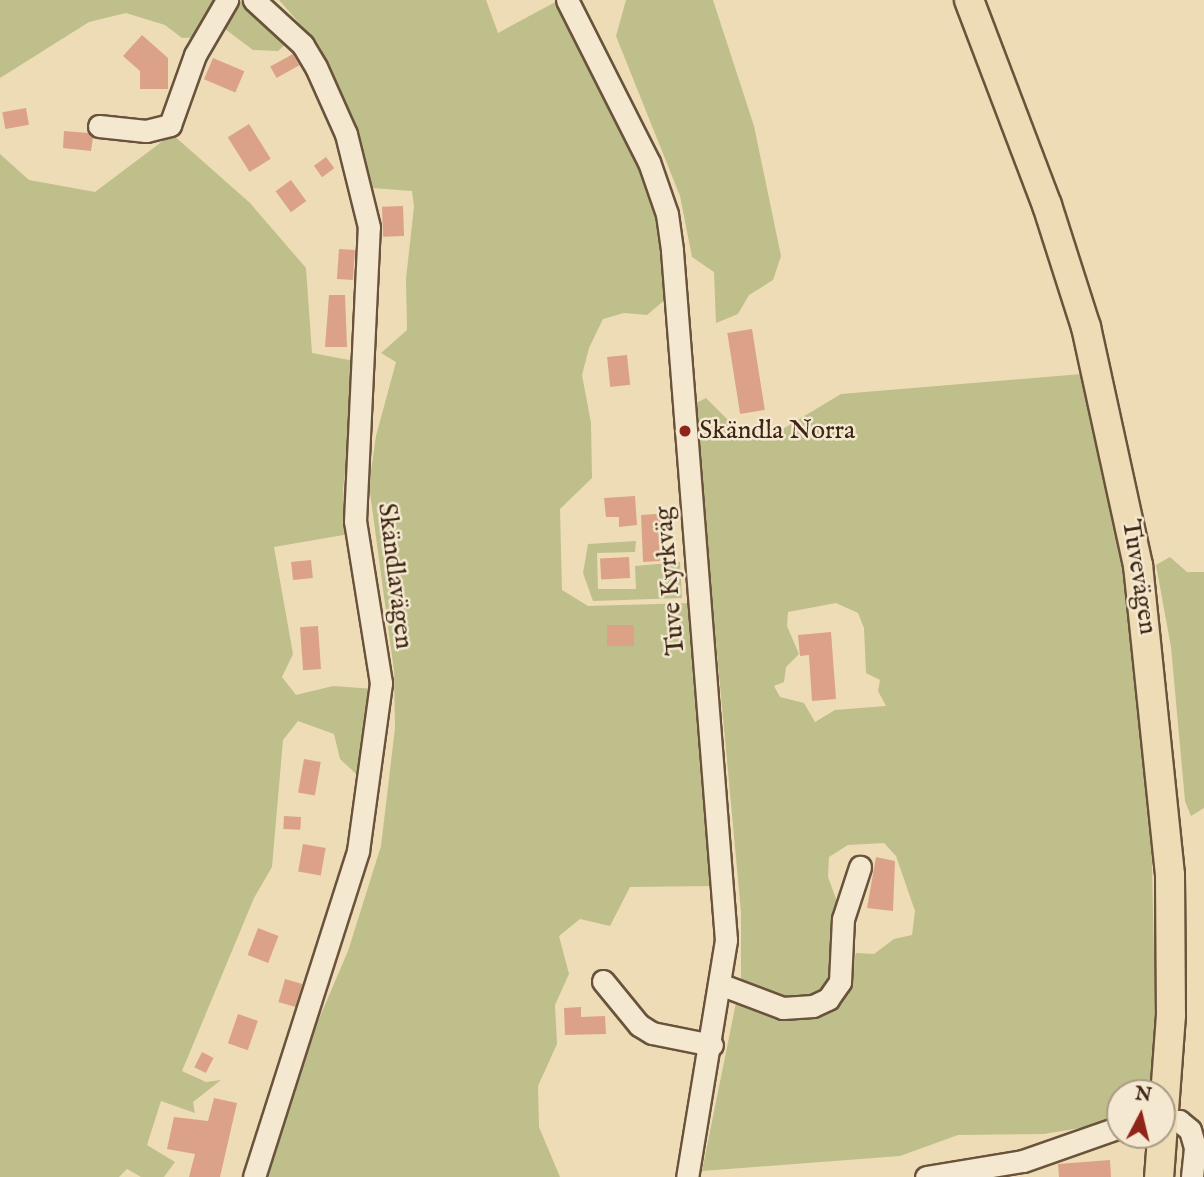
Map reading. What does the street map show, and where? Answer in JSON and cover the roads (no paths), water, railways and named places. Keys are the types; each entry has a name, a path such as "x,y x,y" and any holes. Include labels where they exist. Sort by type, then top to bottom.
{"main road":[{"name":"Tuvevägen","path":"969,0 1047,205 1086,327 1138,565 1170,875 1171,1015 1166,1079"},
{"name":"Tuvevägen","path":"1159,1177 1161,1149"}],"street":[{"path":"99,126 146,131 170,125 195,55 227,0"},
{"name":"Skändlavägen","path":"254,0 303,45 316,67 346,134 369,227 355,521 381,683 358,851 254,1177"},
{"name":"Tuve Kyrkväg","path":"567,0 643,148 667,214 718,802 726,940 722,985 687,1177"},
{"path":"722,985 783,1008 813,1006 828,999 842,972 843,919 860,867"},
{"path":"603,981 639,1025 652,1033 712,1045"},
{"path":"1176,1121 1192,1134 1192,1177"},
{"path":"926,1177 1023,1161 1106,1132"}],"place":[{"name":"Skändla Norra","path":"685,431"}]}
